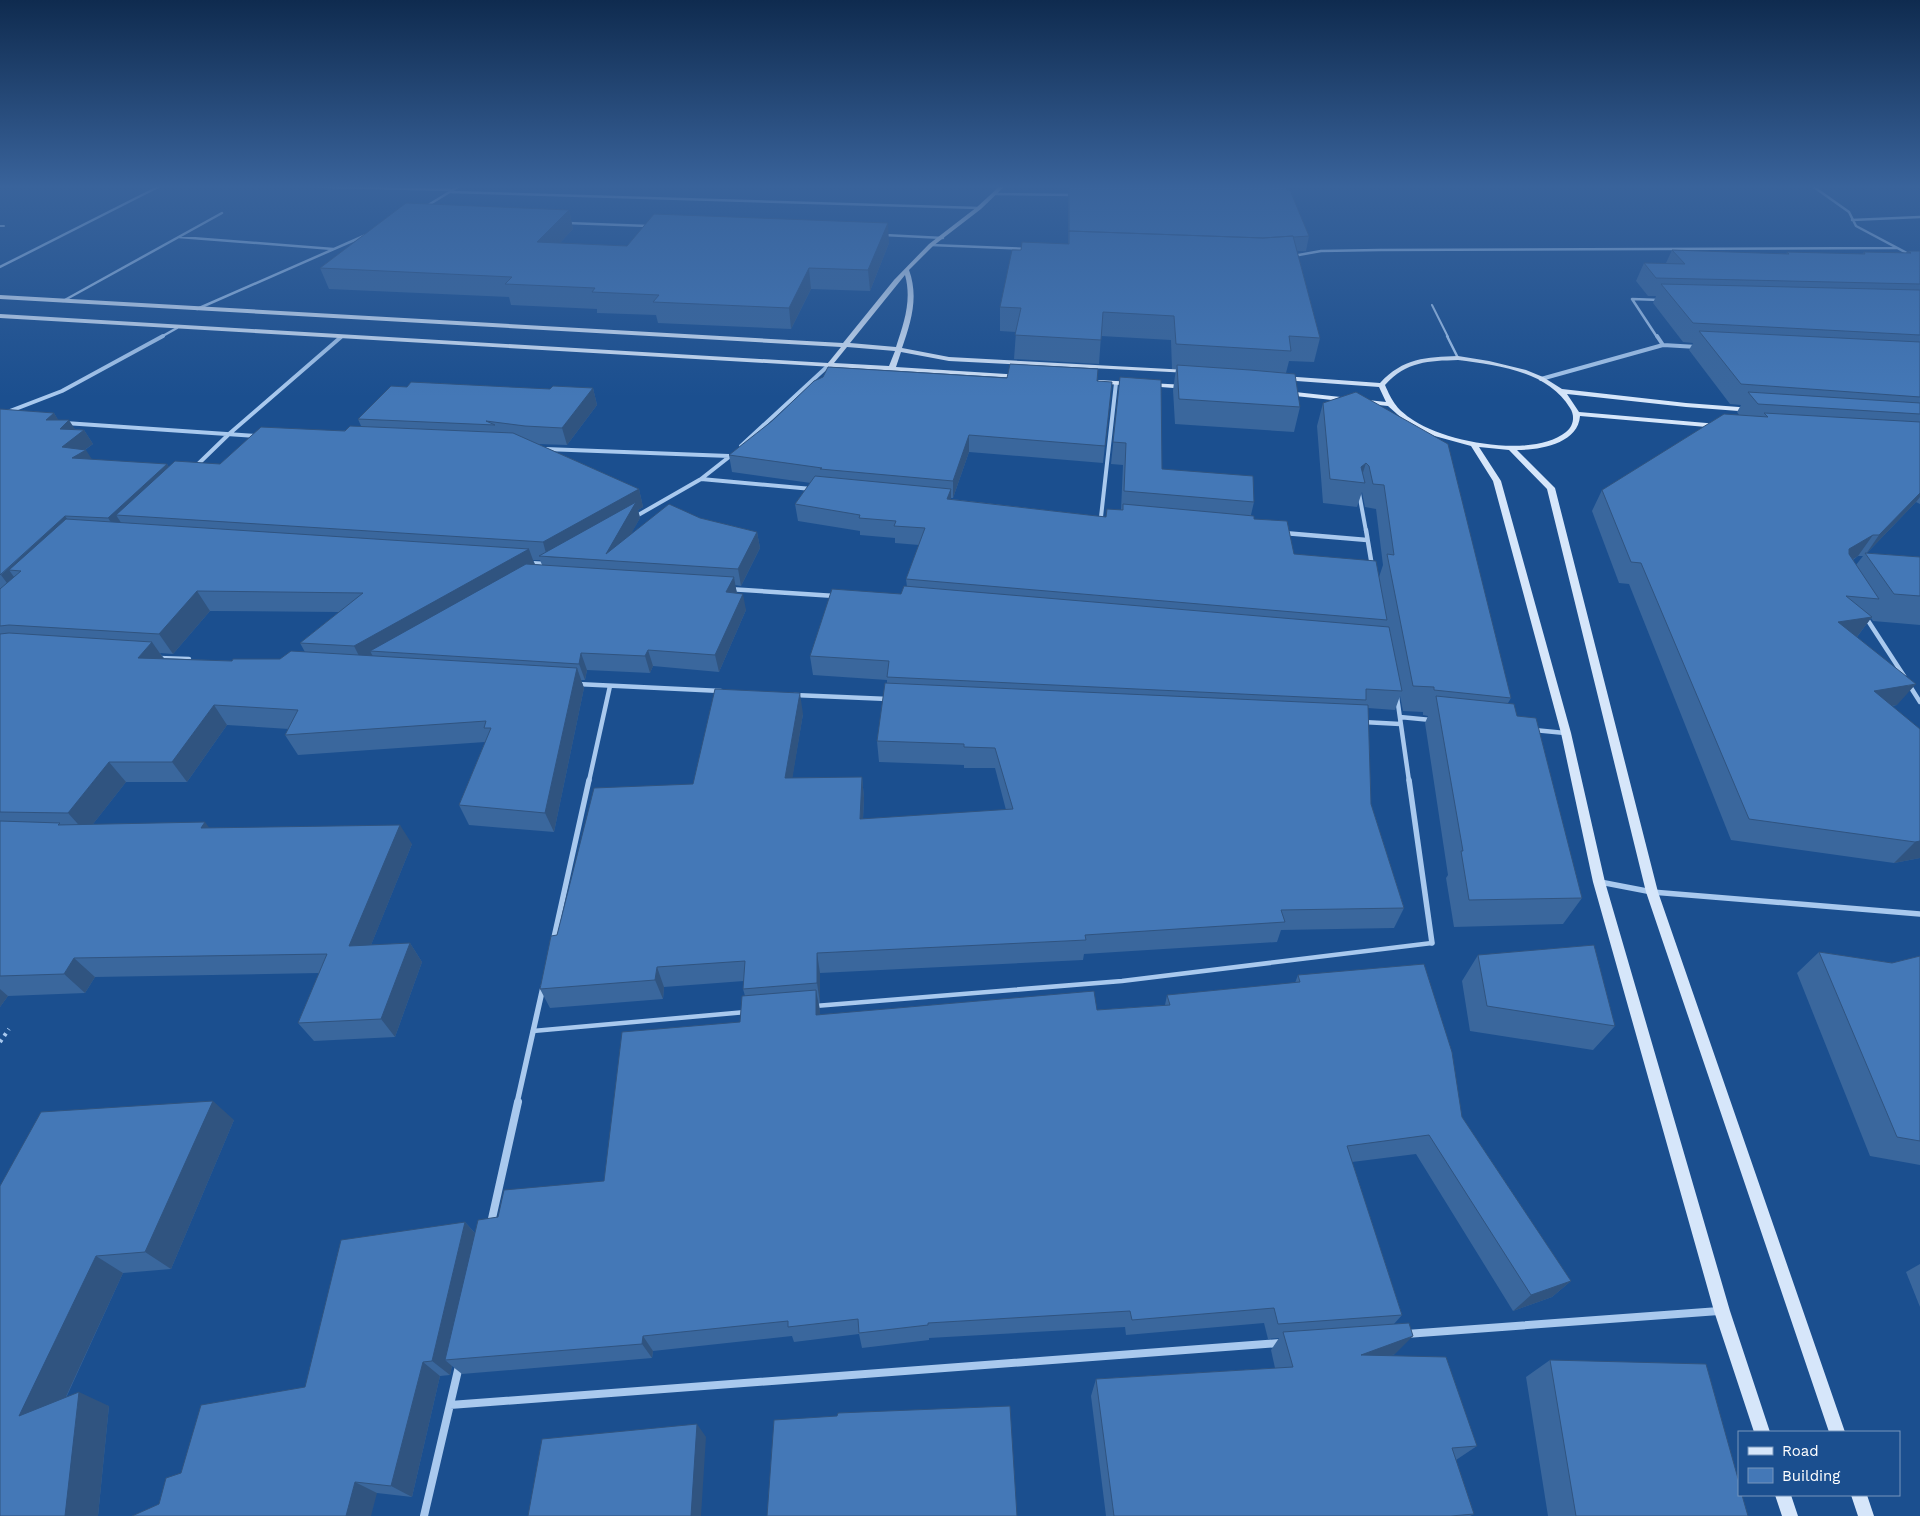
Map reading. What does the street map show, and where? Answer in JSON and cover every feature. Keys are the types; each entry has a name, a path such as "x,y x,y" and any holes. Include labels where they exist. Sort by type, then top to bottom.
{"main road":[{"path":"830,364 867,316 922,256"},
{"path":"892,368 909,316 912,282 908,271"},
{"path":"0,297 196,310 845,345 897,349 949,359 1198,373"},
{"path":"0,316 1028,377"},
{"path":"1458,358 1516,368 1541,379 1562,391 1572,403 1577,414 1575,425 1568,434 1554,441 1512,448 1473,444 1445,437 1420,427 1400,416 1388,404 1382,385 1392,371 1409,363 1432,359 1458,358"},
{"path":"1276,378 1382,385"},
{"path":"1086,381 1199,388"},
{"path":"1562,391 1686,405 1764,410"},
{"path":"1282,393 1388,404"},
{"path":"1577,414 1727,427"},
{"path":"1473,444 1497,482 1566,733 1598,882 1722,1311 1762,1431"},
{"path":"1512,448 1551,488 1652,892 1837,1431"},
{"path":"1783,1496 1790,1516"},
{"path":"1859,1496 1866,1516"}],"street":[{"path":"0,267 22,256"},
{"path":"63,301 145,256"},
{"path":"196,310 320,256"},
{"path":"1662,300 1632,299 1663,345"},
{"path":"0,417 62,391 177,328"},
{"path":"188,474 229,434 341,337"},
{"path":"1541,379 1663,345 1703,347"},
{"path":"625,522 701,479 830,364"},
{"path":"1101,517 1116,383"},
{"path":"0,417 10,420"},
{"path":"60,423 258,436"},
{"path":"540,449 729,456"},
{"path":"701,479 818,490"},
{"path":"1358,490 1374,577"},
{"path":"1091,516 1111,518"},
{"path":"1279,532 1368,540"},
{"path":"520,563 550,565 544,568"},
{"path":"727,589 844,596"},
{"path":"1863,613 1920,702"},
{"path":"152,657 200,660"},
{"path":"571,684 728,692"},
{"path":"550,954 610,686"},
{"path":"1395,688 1432,943"},
{"path":"788,694 896,700"},
{"path":"1400,717 1439,720"},
{"path":"1360,722 1400,724"},
{"path":"1527,729 1566,733"},
{"path":"1598,882 1652,892 1920,914"},
{"path":"489,1233 544,983"},
{"path":"1394,1335 1722,1311"},
{"path":"450,1405 1285,1343"},
{"path":"424,1516 461,1357"}],"lane":[{"path":"1432,305 1458,358"},
{"path":"812,1006 1122,980 1432,943"},
{"path":"533,1031 752,1012"}],"path":[{"path":"0,1042 9,1029"}],"building":[{"path":"336,256 874,256 868,270 809,268 789,308 653,302 659,295 592,292 595,288 505,284 512,277 320,268"},
{"path":"1011,256 1298,256 1320,338 1289,336 1291,351 1176,344 1174,316 1103,312 1101,340 1015,335 1021,308 1000,307"},
{"path":"1677,256 1920,256 1920,284 1656,278 1644,263 1685,264"},
{"path":"1661,284 1920,290 1920,335 1693,323"},
{"path":"1699,331 1920,342 1920,397 1741,384"},
{"path":"1010,364 1098,369 1097,381 1112,382 1105,446 969,435 953,481 820,469 822,468 729,455 772,421 814,381 823,377 828,367 1007,378"},
{"path":"1177,365 1295,374 1300,407 1179,399"},
{"path":"1120,377 1161,380 1162,469 1253,476 1254,502 1124,491 1126,443 1113,442"},
{"path":"411,382 550,389 553,386 593,388 562,428 486,421 495,425 358,419 391,386 407,387"},
{"path":"1356,392 1448,444 1511,698 1434,690 1434,687 1413,686 1387,554 1394,555 1384,485 1373,484 1369,466 1366,463 1361,467 1365,483 1330,479 1323,403"},
{"path":"1748,392 1920,403 1920,414 1758,404"},
{"path":"0,409 54,413 46,420 69,420 60,429 84,430 62,447 86,450 72,458 167,464 108,518 65,516 0,575"},
{"path":"1764,413 1920,422 1920,493 1879,535 1873,535 1849,549 1849,554 1879,599 1846,596 1872,617 1838,622 1916,684 1874,691 1920,729 1920,841 1915,842 1749,819 1641,563 1631,562 1602,490 1724,414 1768,417"},
{"path":"350,426 513,433 639,489 543,542 116,515 175,461 220,464 261,427 345,431"},
{"path":"815,476 951,489 947,499 1106,517 1107,509 1123,510 1123,504 1254,516 1254,519 1287,521 1294,554 1376,561 1387,620 906,579 925,528 894,526 896,521 859,518 860,515 795,504"},
{"path":"636,502 606,554 669,504 700,518 757,532 738,569 539,556"},
{"path":"66,519 529,549 354,646 300,643 363,593 197,591 159,634 0,626 0,589 21,571 9,570"},
{"path":"1865,553 1920,557 1920,596 1894,594"},
{"path":"526,564 734,577 726,592 743,594 715,655 648,650 645,656 581,653 579,664 370,651"},
{"path":"904,586 1389,627 1402,691 1366,689 1366,700 887,677 889,661 810,656 832,589 901,594"},
{"path":"0,634 152,642 138,658 232,661 233,659 280,659 291,651 577,668 545,813 459,805 491,728 484,728 486,721 285,735 298,710 214,705 172,762 109,762 68,813 0,812"},
{"path":"885,683 1368,705 1371,804 1404,908 1281,910 1285,922 1085,935 1086,940 817,953 817,983 743,989 745,961 657,967 655,980 540,989 551,936 557,935 594,788 693,784 715,689 800,693 785,778 862,777 860,819 1013,809 995,748 964,747 964,744 877,741"},
{"path":"1436,696 1514,704 1517,716 1536,718 1582,898 1469,900 1461,851 1463,851"},
{"path":"0,821 60,823 58,825 205,822 201,828 400,825 349,946 410,943 381,1019 298,1023 327,954 74,958 64,974 0,976"},
{"path":"1594,945 1615,1026 1487,1006 1478,955"},
{"path":"1819,952 1892,963 1920,956 1920,1141 1897,1137"},
{"path":"1424,964 1452,1052 1462,1117 1571,1281 1531,1295 1429,1135 1347,1146 1402,1315 1278,1324 1274,1308 1132,1320 1130,1311 928,1323 928,1325 859,1333 858,1319 788,1327 788,1321 643,1336 642,1344 445,1360 478,1220 498,1217 504,1190 604,1181 622,1032 740,1022 742,996 816,990 816,1015 1094,991 1097,1010 1170,1005 1167,995 1300,982 1298,975"},
{"path":"213,1101 145,1252 96,1256 19,1416 79,1392 65,1516 0,1516 0,1186 41,1112"},
{"path":"465,1222 432,1361 423,1362 391,1486 355,1482 346,1516 132,1516 159,1504 166,1478 181,1473 201,1405 305,1387 341,1240"},
{"path":"1409,1323 1413,1336 1361,1355 1446,1357 1477,1446 1452,1448 1474,1514 1451,1516 1114,1516 1096,1379 1293,1367 1283,1332"},
{"path":"1550,1360 1706,1364 1738,1478 1738,1496 1742,1496 1748,1516 1576,1516"},
{"path":"1010,1406 1017,1516 767,1516 774,1420 837,1416 838,1413"},
{"path":"697,1424 691,1516 528,1516 542,1439"}]}
